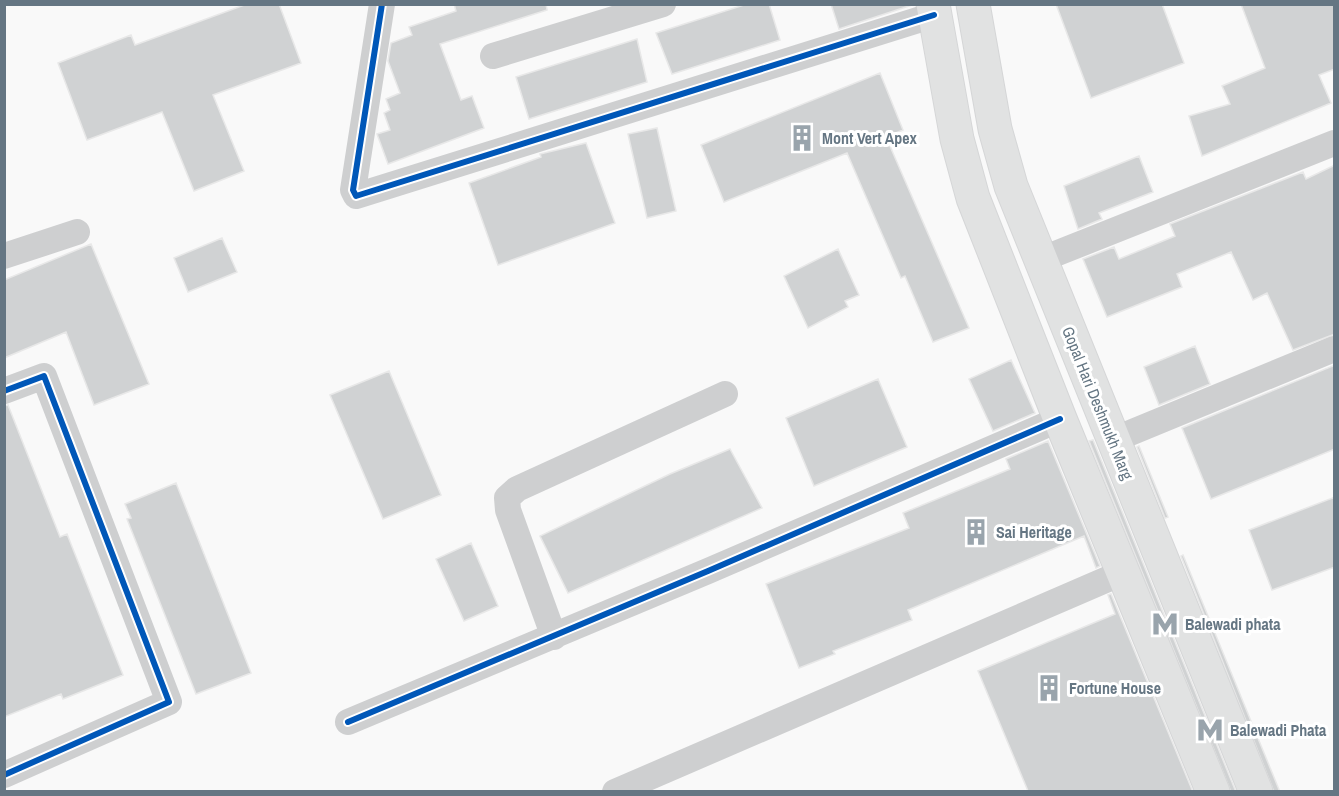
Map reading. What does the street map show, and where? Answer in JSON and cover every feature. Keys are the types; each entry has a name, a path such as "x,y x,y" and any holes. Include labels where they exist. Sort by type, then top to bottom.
{"main road":[{"name":"Gopal Hari Deshmukh Marg","path":"973,4 995,129 1011,186 1256,792"},
{"path":"933,10 957,139 973,198 1060,419 1213,792"}],"street":[{"path":"382,4 352,190 356,196 933,10"},
{"path":"493,56 663,4"},
{"path":"1040,260 1335,143"},
{"path":"4,256 77,232"},
{"path":"1113,440 1335,349"},
{"path":"4,391 44,376 169,702 4,775"},
{"path":"554,637 508,510 507,498 517,489 725,394"},
{"path":"348,722 554,637 1060,419"},
{"path":"615,792 1124,572"}],"building":[{"path":"247,4 279,4 301,63 213,95 244,171 194,191 162,112 87,140 58,63 131,35 135,45"},
{"path":"454,4 546,4 547,10 440,44 461,100 472,96 484,128 388,164 377,134 390,130 384,113 390,110 386,99 400,93 388,61 391,43 412,35 409,27 456,11"},
{"path":"747,4 769,4 780,40 672,74 656,33"},
{"path":"831,4 915,4 839,29"},
{"path":"1056,4 1162,4 1184,63 1091,98"},
{"path":"1241,4 1335,4 1335,69 1319,75 1331,103 1202,156 1189,116 1230,104 1222,86 1265,68"},
{"path":"637,39 647,82 529,119 516,77"},
{"path":"880,73 903,130 886,137 969,328 933,342 905,276 901,278 847,153 724,202 701,145"},
{"path":"657,128 676,211 647,218 628,134"},
{"path":"586,143 615,223 498,265 469,183 541,157 540,154"},
{"path":"1139,156 1153,192 1099,213 1102,219 1078,229 1064,186"},
{"path":"1335,165 1335,334 1293,350 1267,293 1253,300 1231,252 1177,274 1182,287 1107,317 1083,259 1114,247 1119,259 1175,236 1170,224 1303,172 1306,179"},
{"path":"222,238 237,272 188,292 174,258"},
{"path":"91,244 149,384 94,405 66,332 4,358 4,280"},
{"path":"838,249 859,295 845,301 848,307 808,328 784,276"},
{"path":"1195,346 1210,384 1159,405 1144,367"},
{"path":"1011,360 1035,413 993,431 969,379"},
{"path":"1335,365 1335,449 1211,499 1182,428"},
{"path":"389,371 441,495 383,519 330,395"},
{"path":"878,379 907,447 814,486 786,418"},
{"path":"8,405 60,537 67,534 123,675 63,699 61,694 4,717 4,406"},
{"path":"1093,440 1236,792 1231,792 1089,441"},
{"path":"1048,441 1100,566 1096,568 1084,536 908,610 912,620 833,651 835,654 799,668 766,584 909,528 903,513 1010,469 1006,459"},
{"path":"1139,446 1168,517 1165,518 1137,447"},
{"path":"730,449 762,508 568,593 540,536 670,474"},
{"path":"176,483 251,673 196,694 127,519 131,518 125,504"},
{"path":"1335,497 1335,567 1272,590 1249,530"},
{"path":"471,543 498,606 464,621 436,559"},
{"path":"1183,555 1280,792 1274,792 1181,556"},
{"path":"1111,594 1193,792 1028,791 978,671 1115,614 1108,595"}],"cycle path":[{"path":"382,4 353,190 356,196 934,15"},
{"path":"4,391 44,376 169,702 4,775"},
{"path":"348,722 708,571 1060,419"}],"place":[{"name":"Mont Vert Apex","path":"802,138"},
{"name":"Sai Heritage","path":"976,532"},
{"name":"Balewadi phata","path":"1165,624"},
{"name":"Fortune House","path":"1049,688"},
{"name":"Balewadi Phata","path":"1210,730"}]}
